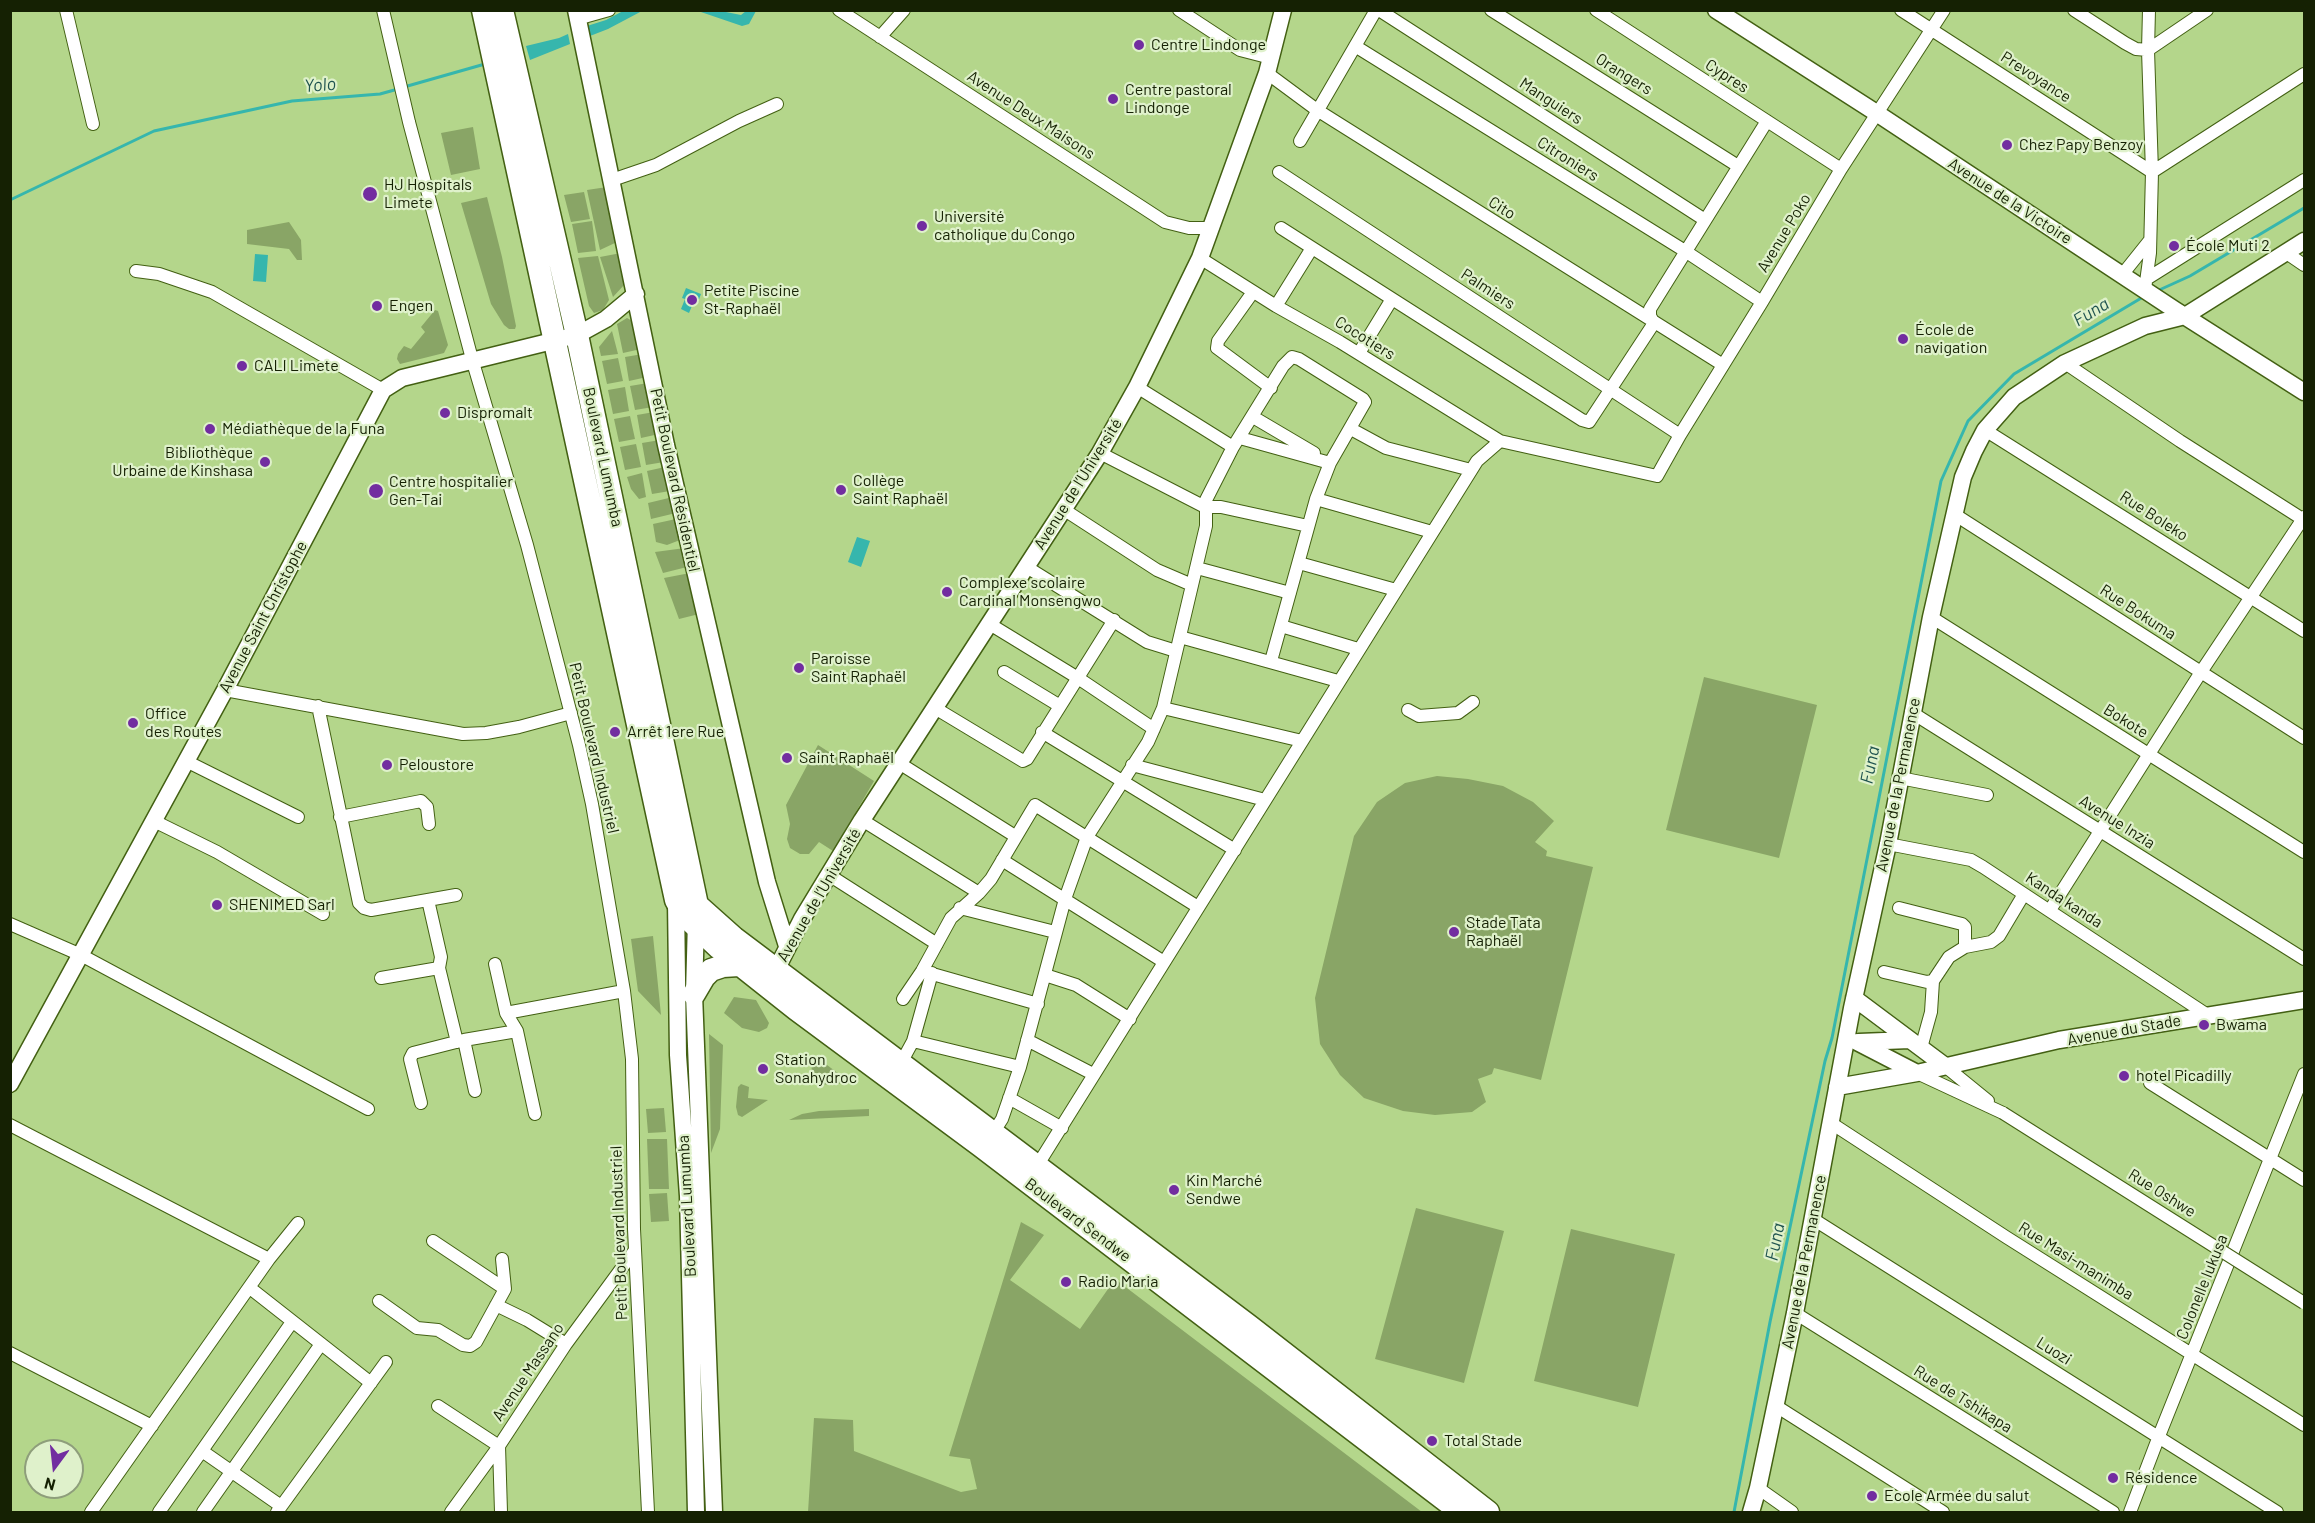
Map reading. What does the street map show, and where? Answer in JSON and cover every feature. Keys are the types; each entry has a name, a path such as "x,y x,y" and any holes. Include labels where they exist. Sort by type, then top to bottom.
{"highway":[{"name":"Boulevard Lumumba","path":"483,10 499,40 554,340 687,902"},
{"name":"Boulevard Lumumba","path":"499,40 502,10"},
{"name":"Boulevard Lumumba","path":"508,83 577,335 687,902 685,916 696,927"},
{"name":"Boulevard Sendwe","path":"687,902 734,938 772,978 981,1146 1461,1512"},
{"name":"Boulevard Sendwe","path":"696,927 739,965 772,978 901,1062 1267,1340 1488,1512"},
{"path":"694,994 711,970 723,966 739,965"}],"street":[{"path":"66,10 93,124"},
{"name":"Petit Boulevard Industriel","path":"383,10 409,122 472,359 527,545 592,804 624,991 632,1059 635,1250 648,1512"},
{"path":"577,18 609,10"},
{"name":"Avenue Deux Maisons","path":"839,10 1165,222 1189,228 1211,228"},
{"path":"880,37 904,10"},
{"path":"1179,10 1269,66"},
{"name":"Avenue de l’Université","path":"772,978 787,946 862,820 1100,453 1206,262 1211,228 1269,66 1283,10"},
{"path":"1300,141 1377,10"},
{"name":"Manguiers","path":"1377,10 1705,220"},
{"name":"Cypres","path":"1596,10 1841,168"},
{"name":"Avenue de la Victoire","path":"1716,10 2304,392"},
{"name":"Prevoyance","path":"1901,10 2152,172"},
{"name":"Avenue Poko","path":"1657,476 1841,168 1944,10"},
{"path":"2074,10 2136,49 2148,50 2207,10"},
{"path":"2145,326 2152,292 2149,10"},
{"name":"Orangers","path":"1494,11 1738,166"},
{"name":"Petit Boulevard Résidentiel","path":"577,18 669,456 767,882 787,946"},
{"name":"Citroniers","path":"1355,46 1685,251 1762,302"},
{"name":"Cito","path":"1269,66 1317,110 1723,365"},
{"path":"2152,172 2304,74"},
{"path":"612,180 656,165 739,121 777,104"},
{"path":"1281,228 1585,422 1589,422 1654,323 1650,316 1650,309 1767,122"},
{"name":"Palmiers","path":"1279,172 1680,435"},
{"path":"2152,292 2304,180"},
{"path":"2122,274 2150,240"},
{"name":"Avenue de la Permanence","path":"1751,1512 1795,1313 1837,1087 1852,1042 1854,998 1888,843 1911,712 1963,477 1985,429 2014,398 2065,363 2145,326 2185,316 2304,241"},
{"path":"1276,306 1312,248"},
{"path":"2285,252 2304,265"},
{"name":"Cocotiers","path":"1206,262 1276,306 1359,353 1500,441 1657,476"},
{"path":"136,271 159,274 212,292 383,390 402,378 577,335 606,319 636,294"},
{"path":"1253,292 1218,341 1217,348 1271,388"},
{"path":"1359,353 1392,298"},
{"path":"993,1133 1002,1119 1020,1067 1055,932 1087,837 1154,729 1163,708 1197,568 1206,526 1205,507 1211,488 1236,442 1289,358 1299,359 1363,399 1364,406 1330,463 1316,499 1271,661"},
{"path":"2049,910 2101,832 2201,672 2304,519 2180,441 2065,363"},
{"path":"1137,387 1236,442 1330,463"},
{"name":"Avenue Saint Christophe","path":"10,1084 225,690 383,390"},
{"path":"1253,417 1330,463"},
{"path":"1351,429 1386,448 1472,470"},
{"name":"Rue Boleko","path":"1985,429 2304,631"},
{"path":"1037,1166 1432,531 1472,470 1485,453 1500,441"},
{"path":"1100,453 1205,507 1229,508 1308,526"},
{"path":"1316,499 1432,531"},
{"path":"1063,509 1157,570 1192,585"},
{"name":"Rue Bokuma","path":"1954,514 2304,738"},
{"path":"1299,563 1396,590"},
{"path":"1025,566 1148,642 1176,651"},
{"path":"1197,568 1290,593"},
{"name":"Bokote","path":"1931,617 2304,852"},
{"path":"935,708 1019,760 1027,759 1114,620"},
{"path":"988,623 1078,678 1154,729"},
{"path":"1281,626 1358,649"},
{"path":"1180,637 1338,681"},
{"path":"1004,672 1060,706"},
{"path":"225,690 463,734 486,733 519,727 571,713"},
{"path":"1408,710 1419,716 1458,713 1473,702"},
{"path":"318,706 359,903 371,910 456,895"},
{"path":"1163,708 1302,741"},
{"name":"Avenue Inzia","path":"1911,712 2304,959"},
{"path":"1042,732 1235,850"},
{"path":"186,761 298,817"},
{"path":"899,764 1016,837"},
{"path":"1132,765 1265,800"},
{"path":"1900,778 1987,795"},
{"path":"340,817 421,801 427,807 429,824"},
{"path":"901,1062 913,1041 927,972 951,918 980,893 991,879 1035,805 1198,907"},
{"path":"862,820 980,893"},
{"path":"154,821 217,852 323,914"},
{"name":"Kanda kanda","path":"1888,843 1971,860 2209,1016"},
{"path":"1002,860 1164,962"},
{"path":"829,875 938,944"},
{"path":"1915,1044 1930,1012 1933,981 1944,961 1965,947 1991,942 1999,936 2024,894"},
{"path":"428,900 441,957 439,968 475,1091"},
{"name":"Boulevard Lumumba","path":"687,902 676,1008 688,1196 696,1512"},
{"path":"960,908 1055,932"},
{"path":"1899,908 1962,924 1965,927 1965,947"},
{"path":"10,924 81,955 368,1109"},
{"name":"Boulevard Lumumba","path":"696,927 694,994 714,1512"},
{"path":"495,964 506,1013 517,1031 535,1114"},
{"path":"381,978 439,968"},
{"path":"903,999 927,972"},
{"path":"927,972 1038,1004"},
{"path":"1884,972 1927,982 1933,981"},
{"path":"1045,975 1076,985 1130,1019"},
{"path":"506,1013 624,991"},
{"path":"1854,998 2003,1113"},
{"name":"Avenue du Stade","path":"1837,1087 1917,1073 2048,1043 2304,1000"},
{"path":"421,1103 410,1059 413,1053 460,1041 517,1031"},
{"path":"1027,1040 1093,1074"},
{"path":"913,1041 1020,1067"},
{"path":"1852,1042 1915,1044"},
{"path":"1852,1042 2003,1113"},
{"name":"Colonelle lukusa","path":"2130,1512 2158,1436 2304,1074"},
{"path":"2150,1083 2304,1180"},
{"path":"1009,1098 1062,1128"},
{"name":"Rue Oshwe","path":"2003,1113 2304,1303"},
{"name":"Rue Masi-manimba","path":"1831,1123 2006,1237 2304,1425"},
{"path":"10,1125 269,1259"},
{"name":"Luozi","path":"1813,1219 2277,1512"},
{"path":"91,1512 269,1259 298,1223"},
{"path":"433,1240 505,1289"},
{"name":"Avenue Massano","path":"451,1512 499,1446 566,1344 635,1250"},
{"path":"379,1301 417,1328 438,1330 463,1345 470,1346 476,1342 505,1289 502,1259"},
{"path":"250,1288 371,1383"},
{"path":"496,1305 527,1320 566,1344"},
{"name":"Rue de Tshikapa","path":"1795,1313 2113,1512"},
{"path":"159,1512 292,1322"},
{"path":"203,1512 321,1344"},
{"path":"10,1353 152,1426"},
{"path":"202,1451 279,1509 387,1362"},
{"path":"438,1406 499,1446 501,1512"},
{"path":"1776,1406 1943,1512"},
{"path":"1758,1488 1792,1512"}],"green space":[{"path":"473,127 480,169 451,175 441,133"},
{"path":"607,187 617,242 600,250 587,190"},
{"path":"584,192 590,219 571,222 564,195"},
{"path":"487,197 502,257 515,329 509,329 504,325 491,304 461,203"},
{"path":"592,221 596,251 578,253 572,224"},
{"path":"289,222 301,240 302,260 297,260 289,249 247,244 247,230"},
{"path":"621,253 624,285 613,297 600,257"},
{"path":"598,256 609,300 603,310 594,313 589,306 578,258"},
{"path":"435,310 438,311 448,345 444,353 400,364 397,359 398,354 404,346 411,349 425,332 421,327"},
{"path":"627,318 634,322 641,349 623,353 617,324"},
{"path":"612,331 618,354 601,356 599,347"},
{"path":"643,354 647,377 629,381 625,357"},
{"path":"618,358 623,381 607,384 602,361"},
{"path":"648,383 653,407 635,410 630,386"},
{"path":"625,387 629,411 613,414 608,390"},
{"path":"654,412 659,434 641,438 637,415"},
{"path":"630,416 635,439 619,442 614,419"},
{"path":"660,440 664,462 646,465 642,443"},
{"path":"636,444 641,467 625,470 620,447"},
{"path":"665,467 670,491 652,494 647,471"},
{"path":"642,473 646,497 639,499 631,489 627,477"},
{"path":"673,497 676,513 651,519 648,503"},
{"path":"676,519 680,540 667,545 656,542 653,524"},
{"path":"685,548 687,567 663,573 655,552"},
{"path":"690,573 699,614 679,619 664,578"},
{"path":"1704,677 1817,705 1779,858 1666,830"},
{"path":"818,745 874,781 833,851 819,842 809,854 800,854 790,848 787,839 790,824 786,805"},
{"name":"Stade Tata Raphaël","path":"1437,776 1503,786 1533,802 1554,821 1535,842 1547,851 1546,856 1593,867 1541,1080 1494,1068 1492,1074 1478,1079 1486,1102 1472,1112 1435,1115 1403,1111 1364,1098 1340,1075 1320,1044 1315,998 1354,836 1377,802 1405,783"},
{"path":"653,936 661,1015 638,991 631,939"},
{"path":"734,997 756,1000 769,1023 767,1028 759,1032 742,1028 724,1013"},
{"path":"709,1034 723,1045 720,1129 711,1153"},
{"path":"813,1056 851,1083 817,1085 812,1080 811,1074"},
{"path":"741,1084 749,1087 748,1098 768,1100 742,1117 738,1115 736,1107 738,1087"},
{"path":"664,1108 666,1132 648,1133 646,1109"},
{"path":"869,1109 869,1116 789,1120 802,1114 819,1111"},
{"path":"647,1139 667,1139 669,1189 649,1189"},
{"path":"667,1193 669,1221 651,1222 649,1194"},
{"path":"1416,1208 1504,1231 1464,1383 1375,1359"},
{"path":"1021,1222 1044,1235 1010,1280 1080,1329 1115,1279 1422,1512 808,1512 814,1418 853,1420 854,1451 961,1492 977,1489 970,1459 949,1456"},
{"path":"1571,1229 1675,1254 1638,1407 1534,1381"}],"water":[{"path":"623,11 642,11 590,36 587,26"},
{"path":"698,11 721,11 741,15 746,11 756,11 749,24 742,26"},
{"path":"568,34 570,44 530,60 526,46"},
{"path":"255,254 268,255 266,282 253,281"},
{"name":"Petite Piscine St-Raphaël","path":"686,288 701,294 698,302 694,301 689,313 681,309"},
{"path":"857,537 870,541 861,567 848,562"}],"waterway":[{"name":"Yolo","path":"404,87 485,64"},
{"name":"Yolo","path":"10,200 154,131 292,101 380,94 398,89"},
{"name":"Funa","path":"2157,291 2190,276 2304,208"},
{"name":"Funa","path":"1734,1512 1770,1322 1825,1061 1832,1038 1941,481 1968,421 2014,374 2143,297"}],"place":[{"name":"Centre Lindonge","path":"1139,45"},
{"name":"Centre pastoral Lindonge","path":"1113,99"},
{"name":"Chez Papy Benzoy","path":"2007,145"},
{"name":"HJ Hospitals Limete","path":"370,194"},
{"name":"Université catholique du Congo","path":"922,226"},
{"name":"École Muti 2","path":"2174,246"},
{"name":"Petite Piscine St-Raphaël","path":"692,300"},
{"name":"Engen","path":"377,306"},
{"name":"École de navigation","path":"1903,339"},
{"name":"CALI Limete","path":"242,366"},
{"name":"Dispromalt","path":"445,413"},
{"name":"Médiathèque de la Funa","path":"210,429"},
{"name":"Bibliothèque Urbaine de Kinshasa","path":"265,462"},
{"name":"Collège Saint Raphaël","path":"841,490"},
{"name":"Centre hospitalier Gen-Tai","path":"376,491"},
{"name":"Complexe scolaire Cardinal Monsengwo","path":"947,592"},
{"name":"Paroisse Saint Raphaël","path":"799,668"},
{"name":"Office des Routes","path":"133,723"},
{"name":"Arrêt 1ere Rue","path":"615,732"},
{"name":"Saint Raphaël","path":"787,758"},
{"name":"Peloustore","path":"387,765"},
{"name":"SHENIMED Sarl","path":"217,905"},
{"name":"Stade Tata Raphaël","path":"1454,932"},
{"name":"Bwama","path":"2204,1025"},
{"name":"Station Sonahydroc","path":"763,1069"},
{"name":"hotel Picadilly","path":"2124,1076"},
{"name":"Kin Marché Sendwe","path":"1174,1190"},
{"name":"Radio Maria","path":"1066,1282"},
{"name":"Total Stade","path":"1432,1441"},
{"name":"Résidence","path":"2113,1478"},
{"name":"Ecole Armée du salut","path":"1872,1496"}]}
